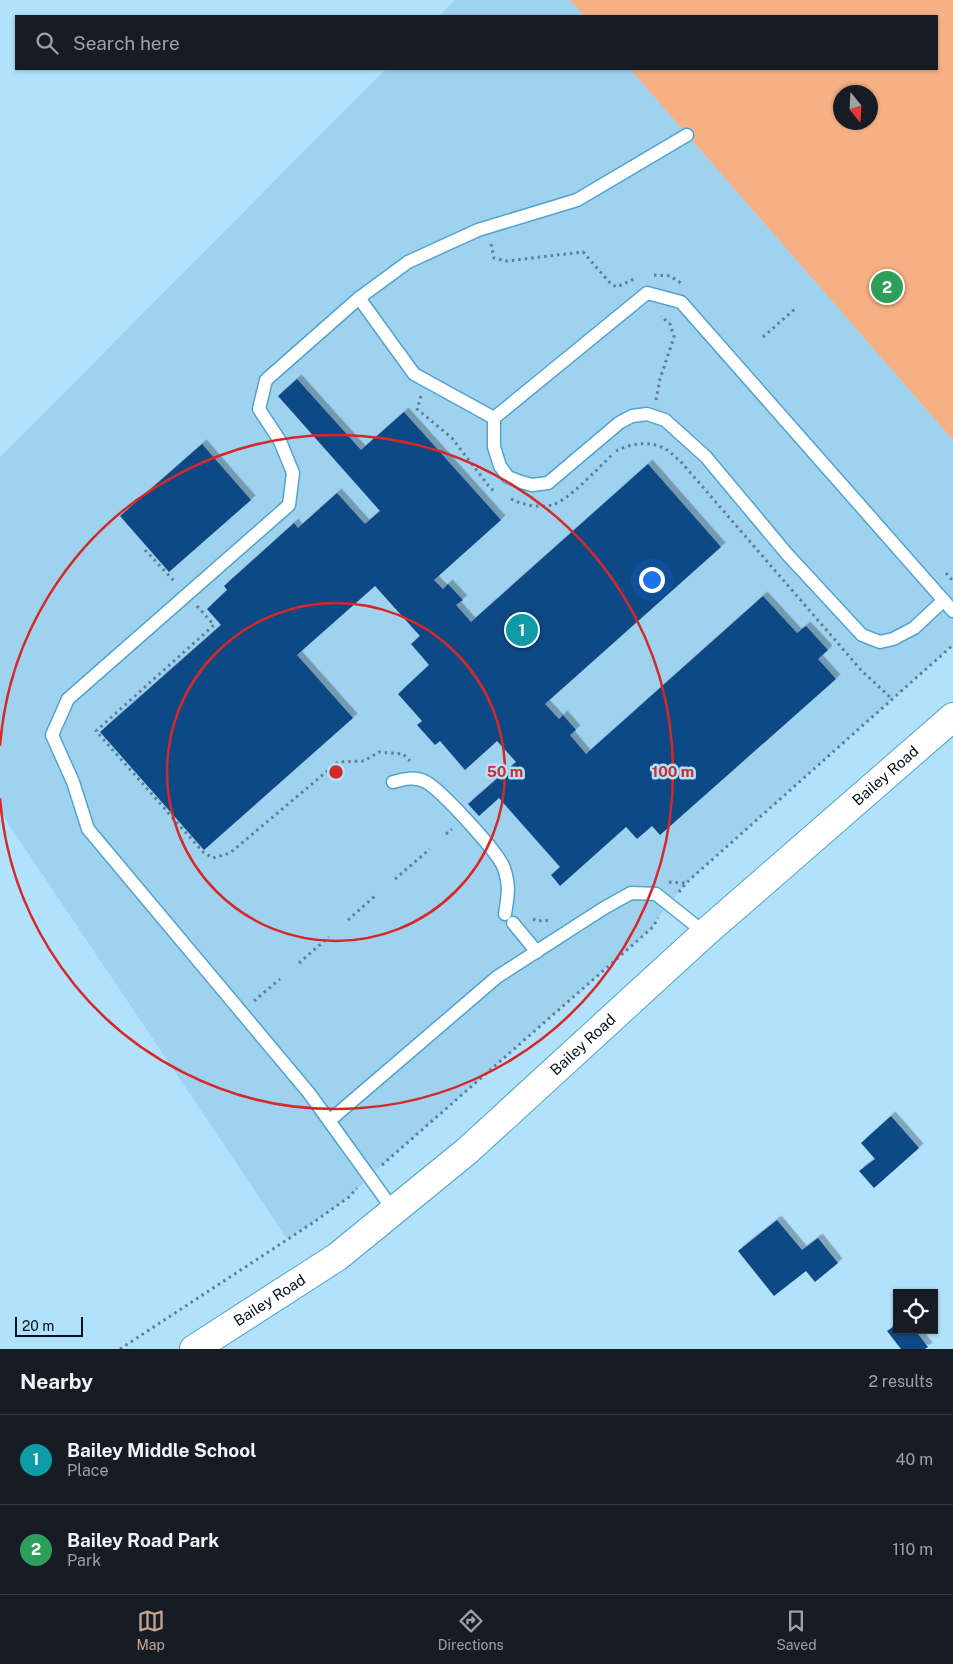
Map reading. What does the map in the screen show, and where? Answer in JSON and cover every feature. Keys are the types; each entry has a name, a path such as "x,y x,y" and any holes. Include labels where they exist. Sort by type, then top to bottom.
{"street":[{"name":"Bailey Road","path":"194,1349 337,1257 394,1211 467,1150 705,933 953,717"}],"lane":[{"path":"394,1211 309,1093 88,829 73,782 52,735 68,699 289,505 293,473 280,441 259,409 266,380 359,298 408,262 478,230 577,200 687,134"},
{"path":"494,418 647,293 682,302 953,611"},
{"path":"359,298 414,374 494,418"},
{"path":"494,418 494,447 500,466 508,477 532,485 548,483 618,423 632,416 647,414 664,420 706,457 787,554 862,635 880,642 893,639 914,628 944,600"},
{"path":"393,782 410,778 426,782 445,798 488,845 503,866 509,891 509,918 537,952"},
{"path":"329,1121 497,977 604,908 631,893 656,894 705,933"}],"path":[{"path":"617,287 618,293"},
{"path":"763,337 796,308"},
{"path":"653,416 660,379 674,337 670,324 657,315"},
{"path":"426,381 417,409 452,438 491,488 499,493"},
{"path":"507,497 522,505 552,505 566,498 618,449 649,443 666,448 682,463 861,670 892,699"},
{"path":"145,550 214,625 96,731 203,852 213,858 230,853 338,762 364,761 379,752 403,754 415,766"},
{"path":"663,880 671,883 686,883 953,645"},
{"path":"395,879 430,848"},
{"path":"348,920 376,896"},
{"path":"381,1166 653,927 661,914"},
{"path":"528,916 537,921 556,919"},
{"path":"299,963 329,937"},
{"path":"250,1006 280,979"},
{"path":"120,1349 311,1224 348,1197"}],"shaded area":[{"path":"455,0 570,0 583,15 440,15"},
{"path":"570,0 953,0 953,440 631,70 938,70 938,15 583,15"},
{"path":"385,70 631,70 953,440 953,645 686,883 653,927 381,1166 349,1197 287,1239 0,811 0,457"}],"building":[{"path":"297,379 361,450 404,412 501,520 434,580 443,589 448,584 463,600 456,605 471,622 648,464 721,547 545,704 559,719 563,715 576,730 570,735 586,754 763,596 797,633 806,626 828,650 818,659 836,679 660,835 652,826 637,839 626,827 560,886 551,875 560,867 499,798 479,816 468,804 516,762 497,741 465,770 440,741 435,745 417,725 422,721 398,694 429,665 411,644 420,636 375,586 297,655 353,718 204,850 100,732 221,625 207,609 227,590 224,586 294,523 298,528 337,493 365,524 380,511 278,396"},
{"path":"202,444 251,500 169,572 120,516"},
{"path":"891,1116 919,1148 874,1188 859,1171 875,1159 861,1143"},
{"path":"777,1220 802,1250 818,1238 838,1263 815,1282 806,1271 774,1296 738,1251"},
{"path":"893,1327 893,1334 918,1334 928,1347 925,1349 901,1349 887,1331"}],"place":[{"name":"Bailey Road Park","path":"887,287"},
{"name":"Bailey Middle School","path":"522,630"}]}
